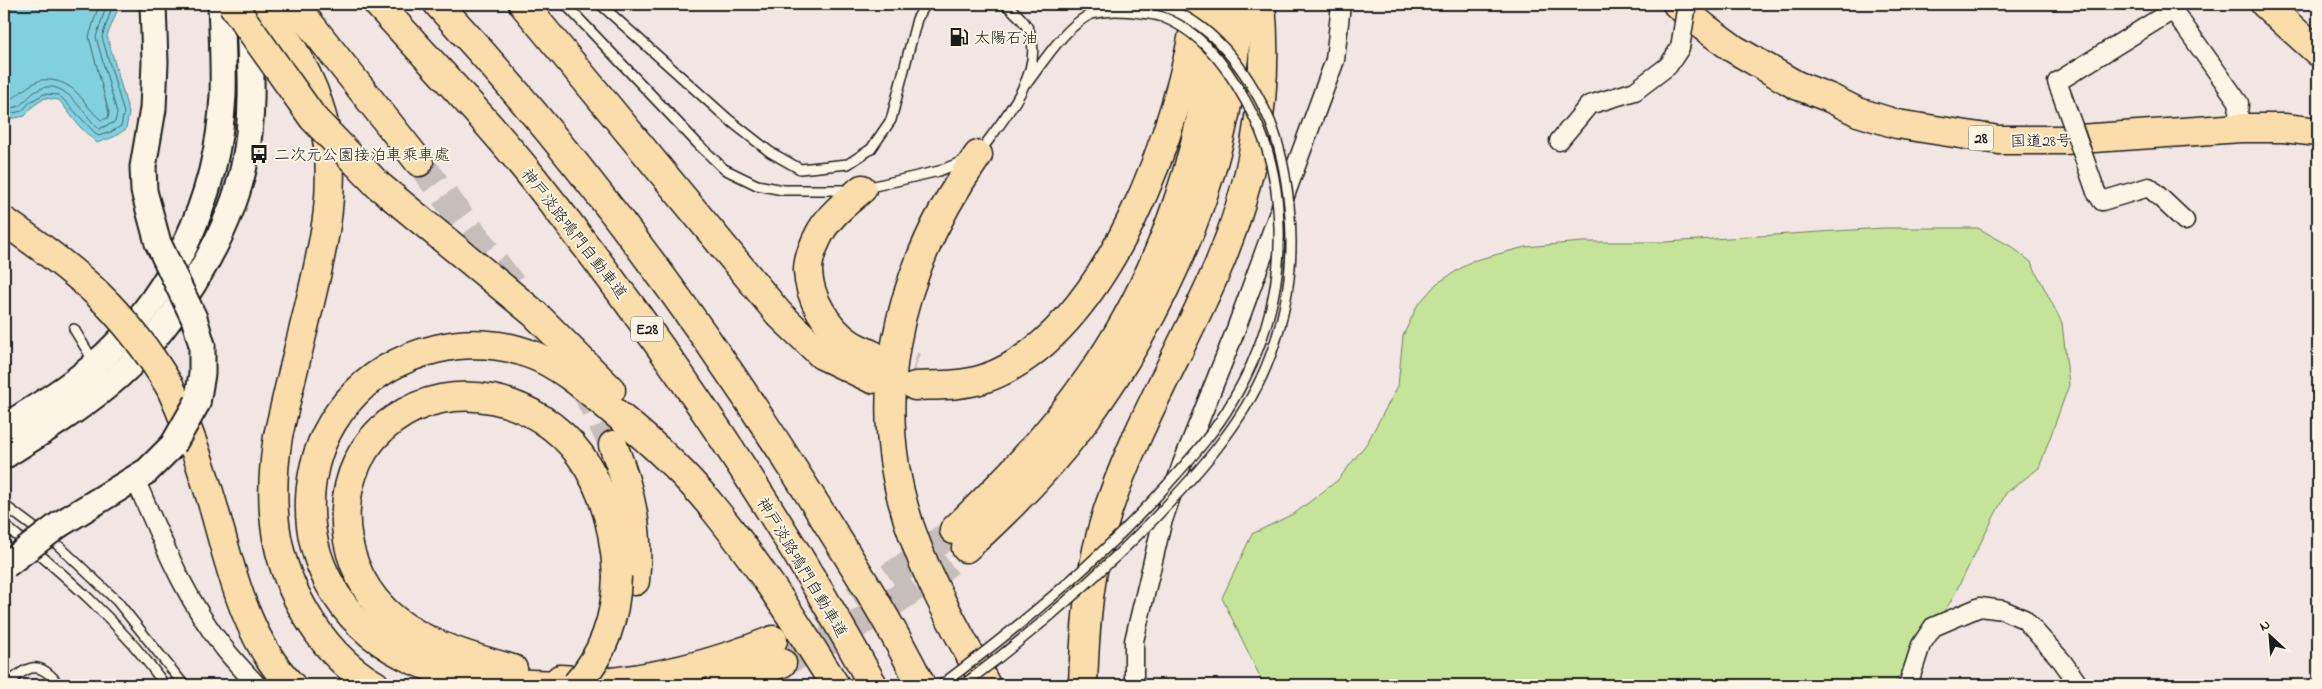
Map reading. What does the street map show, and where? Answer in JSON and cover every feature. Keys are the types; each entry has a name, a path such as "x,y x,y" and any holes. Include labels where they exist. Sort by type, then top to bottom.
{"highway":[{"path":"232,4 313,118 378,185 535,314 624,403 738,539 789,612 835,685"},
{"name":"神戸淡路鳴門自動車道","path":"378,4 532,176 609,276 745,471 812,576 873,685"},
{"name":"E28","path":"438,4 487,57 565,150 648,255 718,354 847,553 921,685"},
{"path":"523,4 779,314 822,355 873,367 825,319 812,292 808,270 813,248 822,229 842,206 862,189"},
{"path":"915,377 957,384 983,379 1007,367 1050,338 1086,296 1121,236 1156,164 1181,90 1190,55 1198,4"},
{"path":"1214,4 1210,64 1204,107 1194,149 1179,199 1141,289 1091,377 1061,417 1002,484 960,539 1008,509 1079,428 1108,387 1158,299 1180,253 1199,204 1226,110 1234,49 1237,4"},
{"path":"1084,685 1084,641 1088,594 1108,512 1142,425 1215,275 1247,187 1256,140 1261,88 1263,56 1261,4"},
{"name":"国道28号","path":"1677,4 1704,28 1734,49 1796,85 1830,98 1858,112 1897,124 1999,140 2064,140 2237,128 2284,128 2318,132"},
{"path":"2265,4 2318,52"},
{"path":"276,9 419,162"},
{"path":"276,9 316,97 324,120 330,176 328,206 318,267 277,444 273,486 277,538 291,585 316,629 350,667 376,685"},
{"path":"978,155 958,183 938,217 910,283 896,344 891,400 894,458 913,536 932,582 986,685"},
{"path":"4,221 69,267 96,291 137,336 170,387 191,437 242,602 269,657 291,685"},
{"path":"684,475 618,415 561,370 536,356 516,349 492,345 469,344 448,346 423,352 399,362 358,390 342,409 328,431 318,456 312,480 311,530 325,577 337,599 351,616 385,644 406,657 432,667 491,681 566,685 608,682 777,652 719,685"},
{"path":"582,685 606,655 619,630 626,578 603,501 580,455 563,436 544,420 523,408 500,399 475,395 454,396 412,408 393,420 376,434 354,470 348,490 345,513 346,535 351,555 360,576 384,610 424,637 486,662 542,676 608,682"},
{"path":"576,685 596,658 606,638 615,603 637,553 636,525 631,500 613,445"}],"main road":[{"path":"5,566 49,527 135,479 162,457 173,445 197,403 202,374 202,345 194,318 158,243 144,191 144,167 154,99 153,4"},
{"path":"4,427 59,391 95,364 116,345 162,288 196,223 215,159 220,128 223,96 221,4"},
{"path":"4,456 108,386 132,363 177,308 211,250 227,219 238,191 249,132 251,61 248,4"}],"street":[{"path":"1134,685 1134,641 1162,523 1182,464 1232,337 1335,60 1341,4"},
{"path":"1559,141 1589,105 1634,91 1668,66 1680,48 1687,4"},
{"path":"2185,221 2149,187 2102,201 2096,192 2057,82 2173,10 2239,103 2237,128"},
{"path":"135,479 165,546 201,612 223,647 257,685"},
{"path":"1908,685 1921,645 1934,627 1980,607 2003,610 2024,619 2062,661 2079,685"}],"lane":[{"path":"565,4 698,144 724,168 757,185 783,190 836,192 862,189 939,172 978,155 1063,36 1090,15 1110,10 1135,12 1164,18 1192,34 1223,64 1238,86 1257,122 1268,150 1277,187 1280,254 1276,286 1263,336 1232,403 1196,452 1126,528 1074,577 1000,640 941,685"},
{"path":"600,4 728,119 770,152 800,169 848,164 871,148 891,120 917,19 926,4"},
{"path":"1005,4 1022,20 1031,35 1033,48 1026,86"},
{"path":"963,685 993,663 1080,589 1131,542 1179,492 1206,460 1248,401 1266,368 1280,328 1288,285 1292,230 1283,162 1276,136 1252,86 1240,66 1223,47 1208,32 1188,18 1156,4"},
{"path":"74,329 95,364"},
{"path":"4,505 49,527 60,546 117,601 184,685"},
{"path":"4,525 86,595 148,661 165,685"},
{"path":"7,685 24,671 36,667 46,670 59,685"}],"path":[{"path":"4,308 6,310 6,348 4,349"},
{"path":"4,609 4,624"}],"green space":[{"path":"1883,228 1978,228 2012,247 2031,262 2062,323 2069,385 2039,468 2006,493 1951,601 1893,685 1264,685 1222,598 1252,534 1295,513 1338,480 1367,443 1398,386 1403,336 1417,306 1436,284 1472,261 1525,247 1582,242 1666,242"}],"water":[{"path":"4,4 116,4 119,6 107,36 129,113 126,129 114,137 97,143 80,127 59,100 45,98 33,106 25,116 4,120"}],"tunnel":[{"path":"419,162 520,296"},
{"path":"873,355 916,367"},
{"path":"583,386 613,445"},
{"path":"779,638 826,615 870,590 954,530"},
{"path":"782,663 808,651 878,612 900,598 966,548"}],"place":[{"name":"太陽石油","path":"959,37"},
{"name":"二次元公園接泊車乘車處","path":"259,154"}]}
